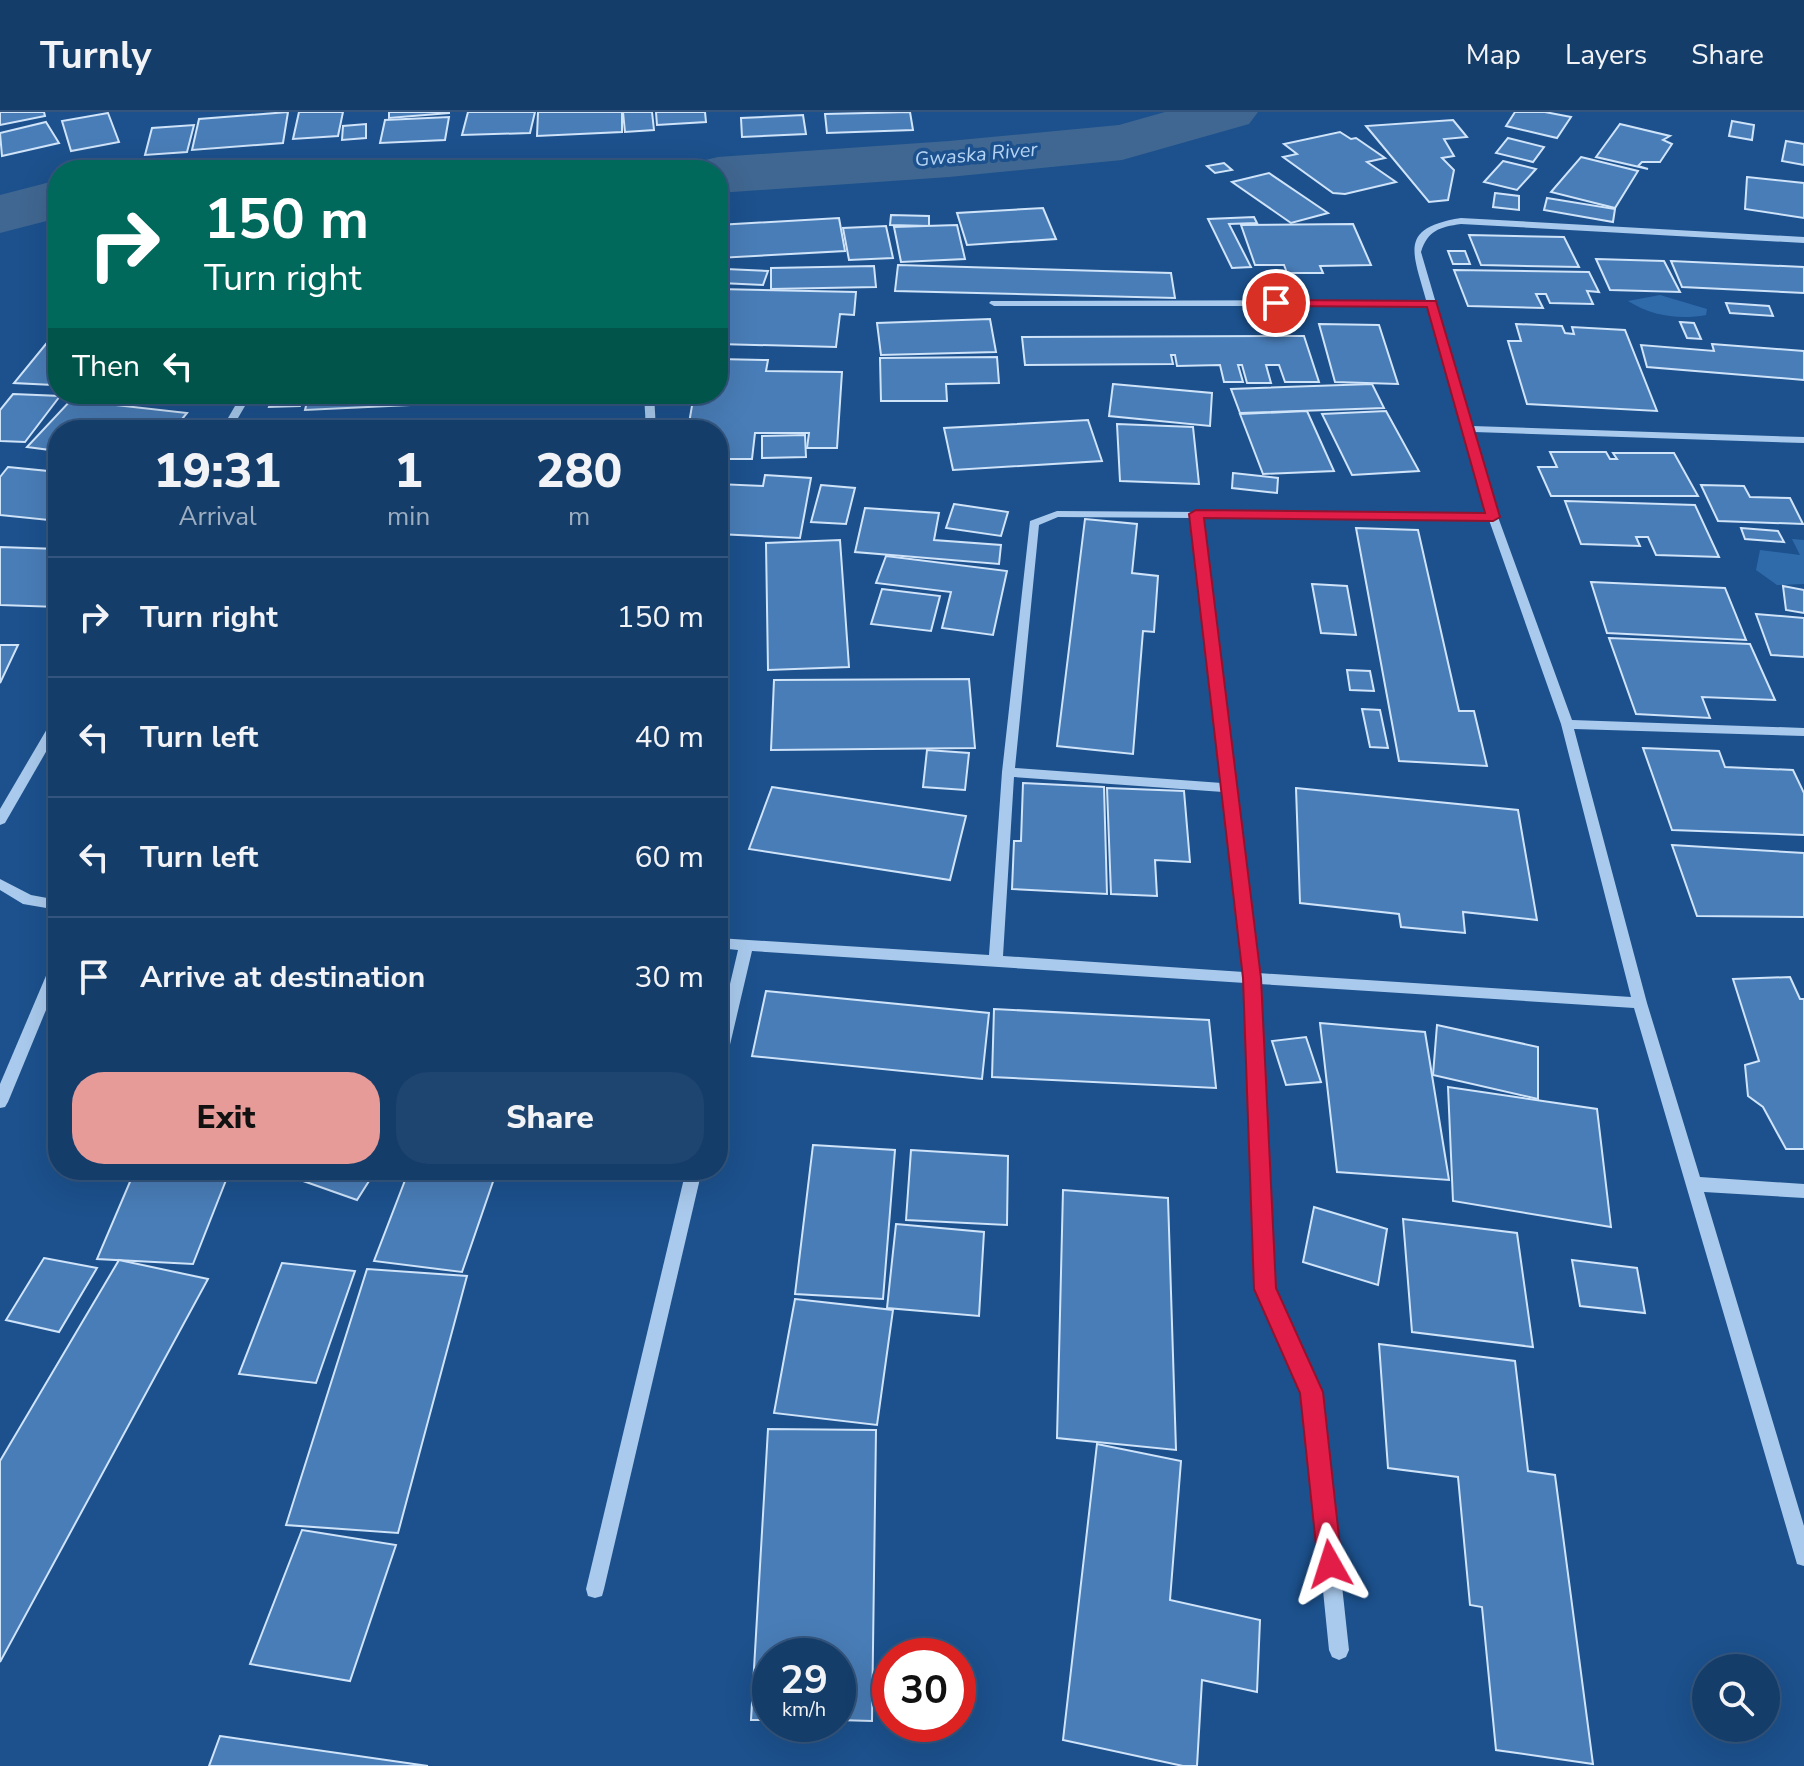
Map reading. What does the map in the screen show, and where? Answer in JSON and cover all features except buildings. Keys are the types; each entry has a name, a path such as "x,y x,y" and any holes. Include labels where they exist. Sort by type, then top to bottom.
{"street":[{"path":"1804,240 1461,221 1439,225 1421,238 1417,252 1493,517 1567,724 1640,1003 1804,1557"},
{"path":"994,303 1432,303"},
{"path":"1468,429 1804,440"},
{"path":"996,962 1008,772 1034,523 1057,514 1493,517"},
{"path":"1196,514 1252,978 1265,1289 1312,1392 1339,1650"},
{"path":"1567,724 1804,732"},
{"path":"0,820 48,737"},
{"path":"1008,772 1229,788"},
{"path":"0,884 28,900 48,903"},
{"path":"728,944 1640,1003"},
{"path":"728,1024 746,947"},
{"path":"0,1102 48,988"},
{"path":"595,1589 692,1180"},
{"path":"1693,1184 1804,1191"}],"shaded area":[{"path":"1660,295 1707,309 1706,315 1666,316 1628,301"},
{"path":"1792,539 1804,540 1804,584 1777,585 1756,570 1760,550 1800,555"}],"waterway":[{"name":"Gwaska River","path":"728,174 949,159 1122,142 1229,112"},
{"name":"Gwaska River","path":"0,214 48,202"}],"route":[{"path":"1276,303 1432,303 1493,517 1196,514 1252,978 1265,1289 1312,1392 1330,1564"}]}
